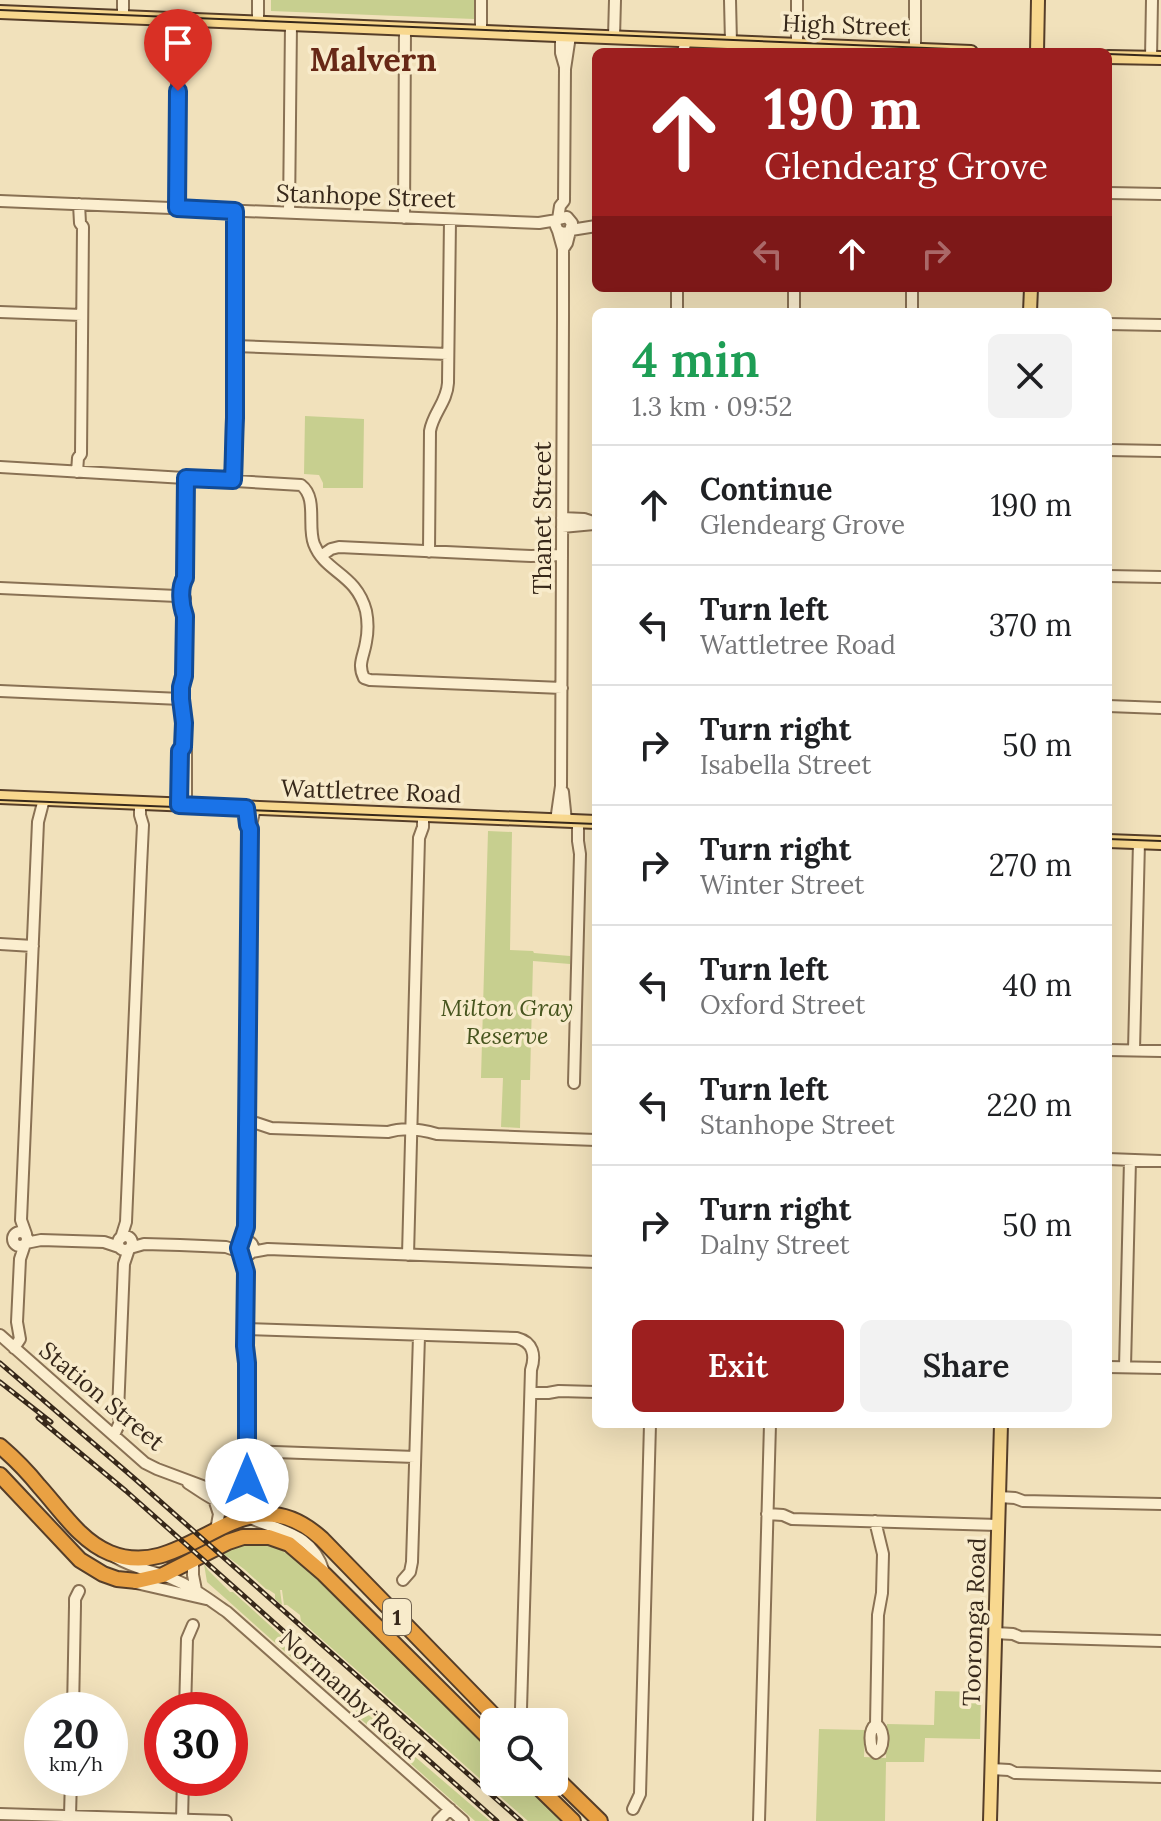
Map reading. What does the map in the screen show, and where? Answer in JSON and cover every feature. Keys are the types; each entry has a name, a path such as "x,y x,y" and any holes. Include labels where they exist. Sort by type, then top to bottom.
{"highway":[{"path":"0,1446 83,1535 103,1550"},
{"path":"0,1475 80,1560 103,1574 123,1580"},
{"name":"1","path":"103,1550 129,1558 156,1557 246,1516 264,1514 289,1519 322,1539 486,1708"},
{"name":"1","path":"123,1580 146,1580 163,1575 233,1540 248,1536 279,1539 324,1574 480,1729"},
{"path":"568,1790 600,1821"},
{"path":"547,1796 573,1821"}],"main road":[{"path":"1037,48 1038,0"},
{"name":"High Street","path":"0,12 614,37 679,46 731,42 796,48"},
{"path":"1112,57 1156,58"},
{"name":"Wattletree Road","path":"0,797 576,822"},
{"path":"1112,841 1161,843"},
{"name":"Tooronga Road","path":"990,1821 1001,1428"}],"street":[{"path":"123,0 123,17"},
{"path":"258,0 258,23"},
{"path":"481,0 481,32"},
{"path":"614,37 615,0"},
{"path":"730,0 731,42"},
{"path":"796,48 797,0"},
{"path":"913,48 915,0"},
{"path":"1152,0 1156,58"},
{"path":"177,19 177,208"},
{"path":"289,213 291,24"},
{"path":"404,218 405,29"},
{"name":"Thanet Street","path":"566,35 561,53 565,69 564,201 560,206 567,243 563,249 561,786 584,841 580,854 574,1083"},
{"path":"1112,193 1161,194"},
{"name":"Stanhope Street","path":"0,201 592,226"},
{"path":"80,472 84,464 81,454 83,227 80,223 83,204"},
{"path":"233,480 235,211"},
{"path":"429,552 430,431 447,391 450,220"},
{"path":"0,312 82,315"},
{"path":"1112,324 1161,325"},
{"path":"235,346 448,354"},
{"path":"1112,450 1161,451"},
{"path":"0,467 293,484 306,489 310,501 311,534 321,556 354,585 363,603 368,630 360,663 364,678 562,688"},
{"path":"182,805 186,751 183,747 181,699 185,616 181,607 185,599 182,583 185,578 186,478"},
{"path":"562,522 592,524"},
{"path":"321,556 335,548 562,558"},
{"path":"330,565 349,549"},
{"path":"1112,576 1161,577"},
{"path":"0,588 185,599"},
{"path":"184,676 188,687 188,711 184,723"},
{"path":"0,691 181,699"},
{"path":"1112,706 1161,708"},
{"path":"7,1341 17,1322 38,822 43,808 39,799"},
{"path":"110,1431 118,1412 144,804"},
{"path":"247,1480 245,1329 250,808"},
{"path":"408,1255 419,815"},
{"path":"1134,1050 1139,842"},
{"path":"0,944 33,946"},
{"path":"1112,1050 1161,1051"},
{"path":"247,1127 266,1125 271,1128 388,1132 403,1129 411,1133 592,1140"},
{"path":"1112,1159 1161,1161"},
{"path":"1125,1367 1130,1160"},
{"path":"0,1238 104,1242 109,1245 125,1243 592,1262"},
{"path":"245,1329 517,1338 528,1342 534,1356 521,1708"},
{"path":"403,1580 410,1572 412,1562 419,1336"},
{"name":"Station Street","path":"7,1341 151,1467 289,1519"},
{"path":"1112,1367 1161,1368"},
{"path":"531,1390 592,1392"},
{"path":"633,1809 640,1794 650,1428"},
{"path":"759,1821 770,1428"},
{"path":"247,1451 415,1457"},
{"name":"Station Street","path":"183,1480 246,1516 302,1539 317,1554 324,1574"},
{"path":"214,1499 219,1514 216,1530"},
{"path":"999,1500 1015,1504 1023,1501 1161,1504"},
{"path":"767,1519 784,1522 792,1519 998,1525"},
{"path":"876,1724 878,1615 883,1554 880,1521"},
{"name":"Normanby Road","path":"103,1550 128,1565 163,1575 196,1590 237,1620 463,1821"},
{"path":"193,1561 196,1590"},
{"name":"Normanby Road","path":"123,1580 208,1600"},
{"path":"73,1692 75,1599 79,1591"},
{"path":"186,1692 187,1639 193,1625"},
{"path":"995,1636 1009,1640 1020,1637 1161,1641"},
{"path":"991,1773 1009,1776 1015,1773 1161,1777"},
{"path":"70,1816 71,1796"},
{"path":"182,1820 183,1796"},
{"path":"438,1821 450,1809"},
{"path":"0,1814 226,1821"}],"green space":[{"path":"271,0 474,0 474,19 271,11"},
{"path":"305,416 364,419 363,488 323,488 319,475 304,474"},
{"name":"Milton Gray Reserve","path":"488,831 512,832 510,950 570,956 570,964 533,961 530,1080 521,1080 520,1128 501,1127 503,1078 481,1078"},
{"path":"260,1544 279,1549 298,1560 480,1738 480,1779 301,1621 300,1615 284,1605 282,1590 282,1605 275,1599 275,1594 221,1552 242,1545"},
{"path":"204,1564 230,1592 490,1821 475,1821 207,1582"},
{"path":"935,1691 981,1692 980,1739 925,1738 924,1762 886,1762 885,1821 816,1821 819,1729 865,1730 864,1757 886,1758 887,1724 934,1725"},
{"path":"500,1796 539,1796 564,1821 528,1821"}],"tram line":[{"path":"0,10 927,48"},
{"path":"1112,54 1161,56"},
{"path":"0,800 592,824"},
{"path":"1112,839 1161,841"}],"railway":[{"path":"0,1363 521,1821"},
{"path":"0,1382 51,1422"},
{"path":"38,1418 126,1491 497,1821"}],"district":[{"name":"Malvern","path":"373,59"}],"route":[{"path":"178,91 177,208 235,211 233,480 186,478 185,578 181,607 185,616 181,687 184,723 179,805 246,808 250,829 246,1227 239,1248 246,1272 247,1480"}]}
